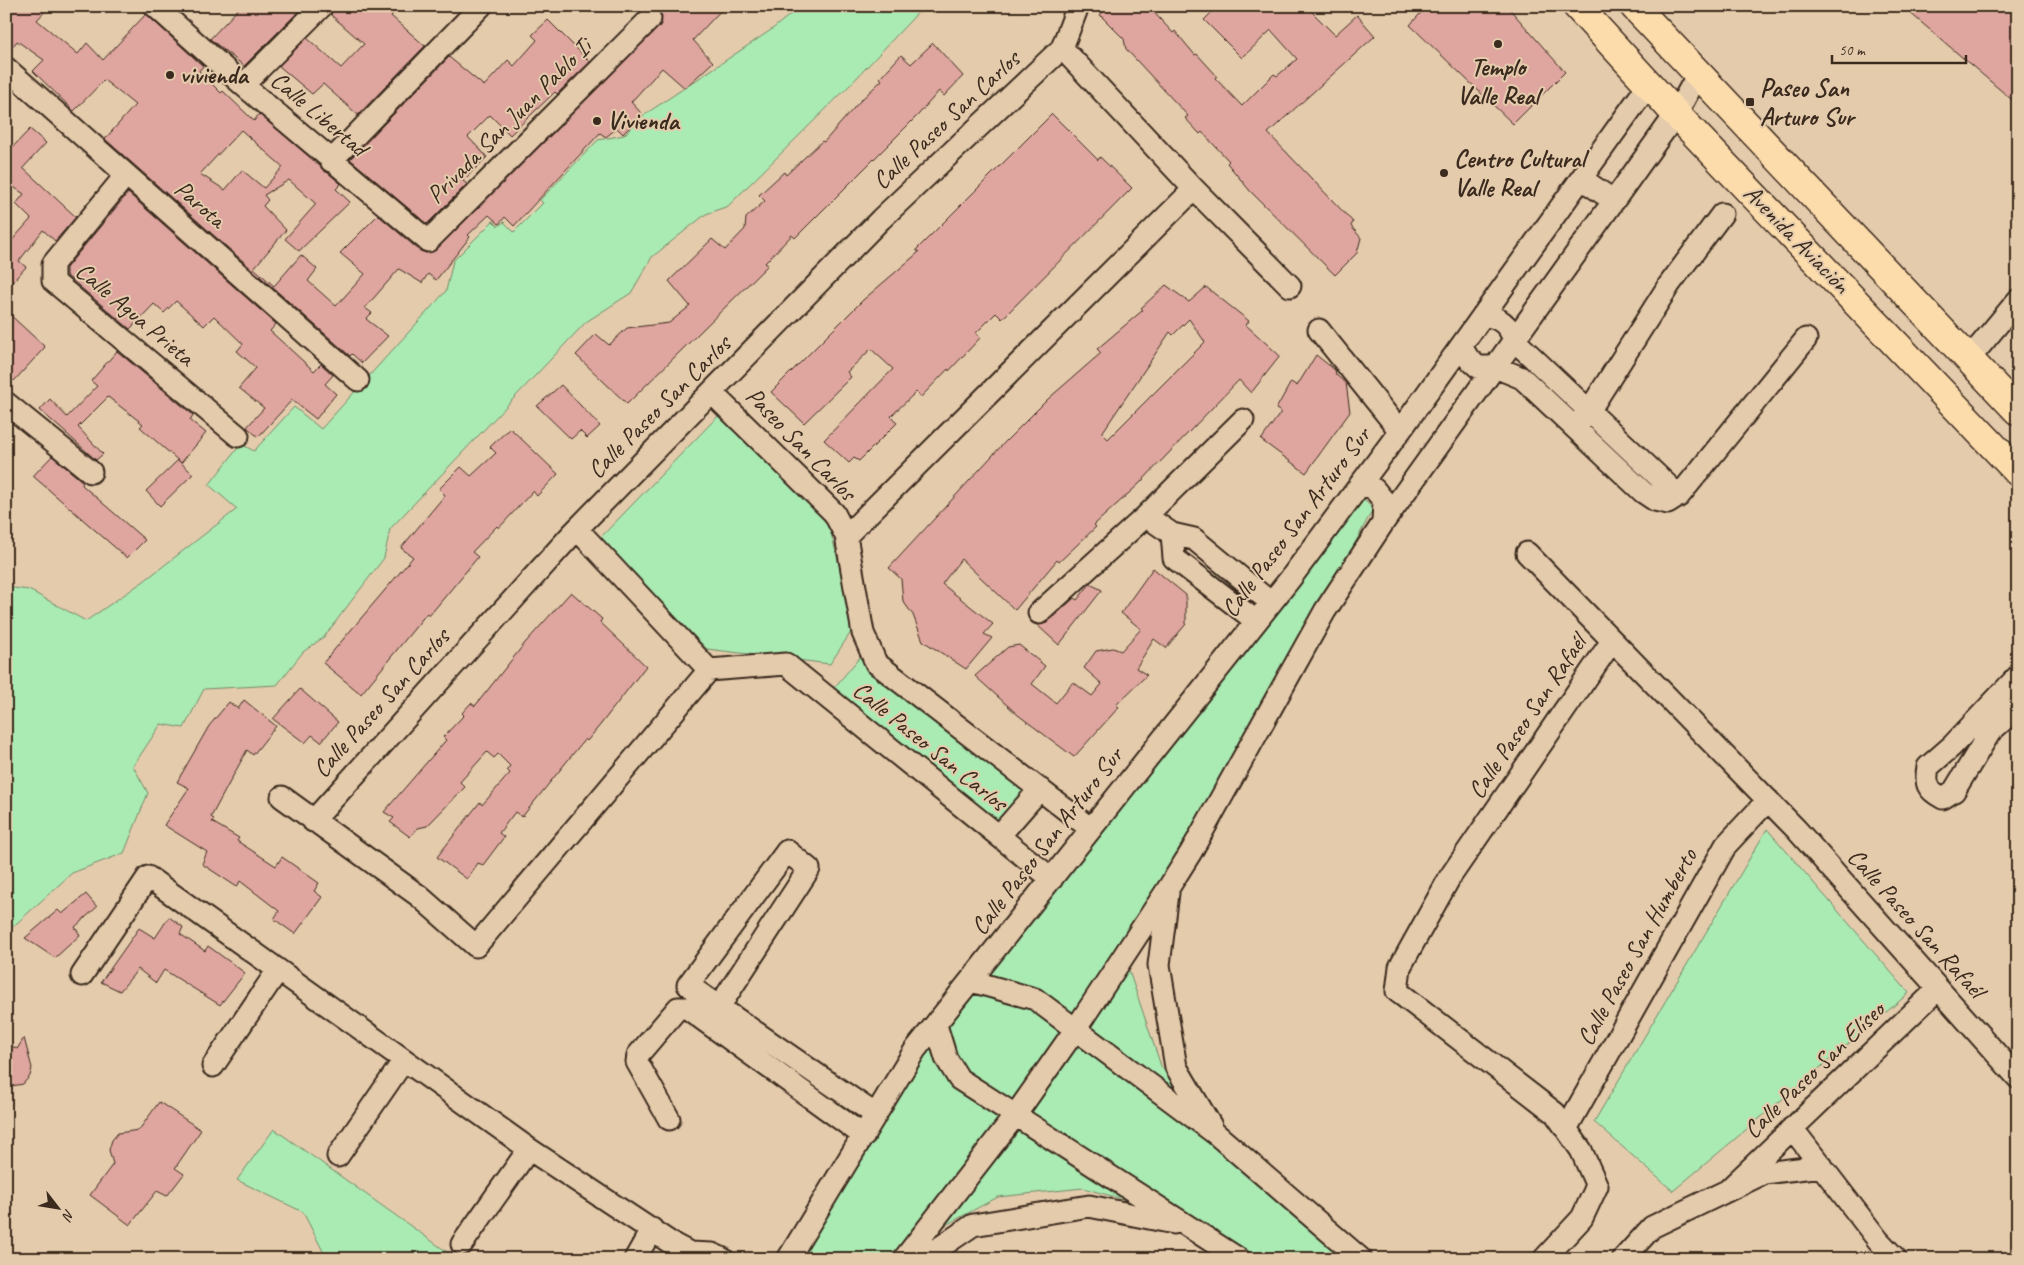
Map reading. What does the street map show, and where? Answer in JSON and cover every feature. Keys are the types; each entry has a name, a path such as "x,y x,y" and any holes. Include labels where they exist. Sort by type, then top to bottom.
{"main road":[{"name":"Avenida Aviación","path":"1578,6 1676,114 2018,472"},
{"name":"Avenida Aviación","path":"1634,6 2018,411"}],"street":[{"name":"Calle Libertad","path":"155,6 331,161 428,241"},
{"path":"243,85 322,6"},
{"path":"331,161 481,6"},
{"name":"Calle Paseo San Carlos","path":"313,821 577,529 881,219 1062,48 1078,6"},
{"name":"Privada San Juan Pablo Ii","path":"428,241 650,19"},
{"path":"1062,48 1194,189 1290,286"},
{"name":"Parota","path":"6,68 358,380"},
{"path":"904,1259 1014,1117 1075,1030 1191,852 1325,611 1383,523 1676,114 1698,74"},
{"name":"Calle Paseo San Arturo Sur","path":"788,1259 915,1050 1256,622 1400,431 1649,84"},
{"name":"Calle Agua Prieta","path":"126,176 53,264 53,281 238,436"},
{"path":"1582,179 1614,201"},
{"path":"846,536 1194,189"},
{"path":"1575,427 1589,412 1669,285 1722,214"},
{"path":"1969,358 2018,300"},
{"path":"1484,315 1494,316 1504,322 1511,330 1514,340 1679,496"},
{"path":"1319,330 1400,431"},
{"path":"1461,346 1468,358 1478,367 1495,367 1522,378 1649,496 1668,503 1679,496 1806,339"},
{"name":"Paseo San Carlos","path":"712,393 834,513 846,536"},
{"path":"6,403 91,472"},
{"path":"1039,613 1146,516 1243,420"},
{"path":"1361,483 1374,489 1384,501 1383,523"},
{"path":"1146,516 1172,534 1194,539 1270,602"},
{"path":"282,797 420,896 476,946 709,670 577,529"},
{"path":"1172,534 1174,558 1256,622"},
{"name":"Calle Paseo San Carlos","path":"846,536 863,633 876,663 1091,829"},
{"path":"1527,553 1612,641"},
{"name":"Calle Paseo San Rafaél","path":"1544,1259 1582,1218 1598,1186 1581,1150 1555,1113 1396,991 1400,967 1450,877 1612,641 1768,800 2018,1078"},
{"name":"Calle Paseo San Carlos","path":"709,670 786,664 1052,879"},
{"path":"2018,676 1952,746 1928,767 1925,782 1931,792 1942,798 1954,791 1990,732 2018,707"},
{"path":"998,836 1040,789"},
{"name":"Calle Paseo San Humberto","path":"1566,1129 1726,845 1768,800"},
{"path":"719,1007 809,869 787,851 688,985 719,1007 876,1115"},
{"path":"82,975 148,877 529,1149 690,1256 712,1254 724,1259"},
{"path":"1169,886 1159,965 1176,1067 1216,1134"},
{"path":"213,1066 278,970"},
{"path":"971,981 1034,1000 1216,1134 1362,1259"},
{"name":"Calle Paseo San Elíseo","path":"1726,1191 1938,989"},
{"path":"669,1119 637,1062 638,1055 678,1008 687,1008 864,1136"},
{"path":"936,1025 946,1058 959,1079 1014,1117 1239,1259"},
{"path":"338,1156 404,1060"},
{"path":"1792,1128 1878,1240 1896,1259"},
{"path":"462,1244 529,1149"},
{"path":"1623,1259 1652,1227 1764,1173 1822,1166"},
{"path":"923,1259 973,1225 1089,1206 1186,1226"},
{"path":"635,1259 652,1229"}],"green space":[{"path":"801,6 924,6 850,85 728,206 706,214 652,257 631,293 586,322 390,529 384,558 324,637 303,652 277,685 204,689 184,728 161,724 133,766 148,793 124,853 72,873 6,933 6,587 29,590 86,621 144,581 237,509 209,485 241,444 254,451 294,407 321,429 446,291 453,261 493,221 498,226 504,222 514,232 543,203 540,200 598,140 624,135 644,115 771,30"},
{"path":"720,414 825,510 855,626 830,664 707,649 599,539"},
{"path":"1359,493 1373,509 1314,620 1122,950 1161,1066 1216,1142 1354,1259 1248,1259 1180,1215 1083,1188 998,1197 882,1259 793,1259 882,1116 945,1027"},
{"path":"867,649 1036,791 1000,832 833,689"},
{"path":"1767,829 1909,993 1673,1191 1594,1122"},
{"path":"274,1129 457,1259 327,1259 303,1212 237,1180"}],"building":[{"path":"6,6 50,6 37,20 78,54 87,43 103,60 146,14 203,66 199,71 221,93 223,91 254,121 259,114 341,184 336,189 350,202 299,251 285,239 316,204 289,180 264,195 268,200 263,206 286,230 254,268 274,286 301,255 317,269 308,281 336,306 365,274 340,253 378,215 420,251 426,253 436,250 659,27 662,16 658,10 647,7 638,13 630,6 725,6 693,40 713,62 685,88 662,68 631,102 642,114 623,134 617,128 606,137 600,133 514,226 505,217 499,224 489,215 468,235 470,237 436,280 428,274 422,283 399,269 365,308 372,313 366,319 388,336 362,363 352,354 350,356 105,139 135,105 104,80 74,111 33,71 44,60 17,41 6,55","holes":["241,130 283,167 264,188 242,170 225,190 200,174"]},
{"path":"241,6 304,6 244,66 210,39"},
{"path":"334,6 401,6 391,16 425,46 358,115 323,84 312,94 279,66 307,38 341,68 364,44 331,15"},
{"path":"1109,6 1148,6 1173,33 1175,31 1195,55 1197,54 1217,76 1215,78 1242,106 1274,74 1277,76 1297,59 1271,30 1242,58 1204,20 1218,6 1306,6 1335,35 1357,15 1375,36 1268,133 1353,222 1351,226 1361,238 1357,253 1335,275 1250,191 1227,163 1229,161 1202,132 1200,134 1185,118 1188,116 1126,49 1124,39 1100,15"},
{"path":"1427,6 1507,6 1565,72 1513,124 1410,25"},
{"path":"1902,6 2018,6 2018,105"},
{"path":"548,20 590,62 510,135 490,115 468,137 487,157 463,181 467,184 427,224 350,159 449,57 484,86 508,60 514,66 537,40 532,35"},
{"path":"933,43 963,76 944,96 939,91 918,115 795,238 792,235 765,263 768,265 627,404 576,355 596,334 609,345 627,328 669,323 690,306 669,281 712,239 725,250 745,229 746,218 765,201 759,195 784,172 786,175 822,141 824,142 860,101 882,80 880,78 901,55 911,64"},
{"path":"1052,114 1098,160 1100,157 1132,188 1002,319 996,313 976,333 980,338 949,371 948,369 921,397 916,392 891,416 897,423 859,461 854,458 849,463 824,440 893,369 871,349 847,372 851,377 804,423 771,392 863,300 919,252 916,250"},
{"path":"30,129 46,143 23,168 76,217 55,241 43,230 19,261 26,267 6,289 6,247 31,219 16,204 24,194 6,182 6,154"},
{"path":"128,193 276,324 270,331 314,371 321,364 333,375 325,384 336,394 316,419 292,400 258,437 247,427 264,408 239,388 256,368 237,351 243,344 214,316 204,326 176,301 164,313 154,304 130,329 66,275 66,268"},
{"path":"1166,285 1189,302 1206,287 1249,321 1246,325 1280,356 1251,393 1239,380 1139,484 1094,525 1096,527 1059,562 1057,560 1015,610 961,559 942,584 993,624 984,634 992,638 966,669 923,641 913,615 903,601 901,579 889,568 1004,443 1048,399 1101,353 1097,349 1143,310 1141,308","holes":["1189,319 1205,342 1108,439 1102,433 1170,332 1173,335"]},
{"path":"6,311 45,347 14,381 6,374"},
{"path":"117,351 193,415 190,420 206,433 181,463 140,427 143,424 108,397 78,427 103,454 96,460 40,410 50,399 67,417 97,386 91,381"},
{"path":"1316,355 1335,370 1336,375 1346,383 1350,412 1306,473 1261,440 1281,412 1276,409 1291,382 1297,386"},
{"path":"561,385 600,426 587,438 580,431 571,439 537,406"},
{"path":"510,428 558,474 537,496 533,491 499,528 497,526 472,552 478,557 429,616 427,613 361,694 323,663 413,557 401,548 445,495 439,489 461,467 471,476 496,453 490,447"},
{"path":"52,456 145,540 127,558 33,476"},
{"path":"178,460 193,474 160,506 146,491"},
{"path":"1153,568 1186,595 1186,624 1166,648 1154,639 1136,668 1147,675 1116,705 1119,707 1074,757 1018,715 975,676 1008,647 1019,645 1045,666 1032,684 1056,703 1073,682 1092,696 1102,684 1084,668 1096,651 1113,648 1121,651 1141,629 1121,613"},
{"path":"1090,584 1102,590 1059,645 1037,625 1047,623 1074,598 1077,600"},
{"path":"571,592 602,619 600,622 646,666 601,724 587,741 585,739 522,817 515,812 499,833 504,837 483,865 478,863 467,879 437,857 480,802 482,805 510,773 507,770 510,766 498,754 494,758 487,752 460,782 465,787 427,826 418,828 410,837 390,822 394,818 384,812 446,740 443,737 464,715 462,713 471,703 475,706 525,643"},
{"path":"300,689 338,722 321,742 312,735 305,743 273,719"},
{"path":"244,700 276,726 253,755 247,750 211,817 214,819 212,822 239,838 237,841 276,866 282,857 319,883 314,891 322,897 295,934 274,919 279,911 240,881 237,887 202,864 207,852 164,825 189,788 177,782 209,726 229,702 238,709"},
{"path":"86,894 97,907 75,927 80,935 55,958 25,938 58,910 62,914"},
{"path":"169,917 183,927 180,934 205,951 208,946 245,973 220,1005 164,970 156,983 138,969 120,991 101,982 139,928 155,938"},
{"path":"24,1038 32,1068 30,1076 23,1084 6,1087 6,1052 12,1046 17,1049"},
{"path":"159,1102 201,1130 175,1168 184,1174 167,1196 157,1191 130,1225 90,1195 113,1164 109,1150 112,1140 118,1133 139,1130"}],"place":[{"name":"Templo Valle Real","path":"1498,44"},
{"name":"vivienda","path":"170,75"},
{"name":"Paseo San Arturo Sur","path":"1750,102"},
{"name":"Vivienda","path":"597,121"},
{"name":"Centro Cultural Valle Real","path":"1444,173"}]}
